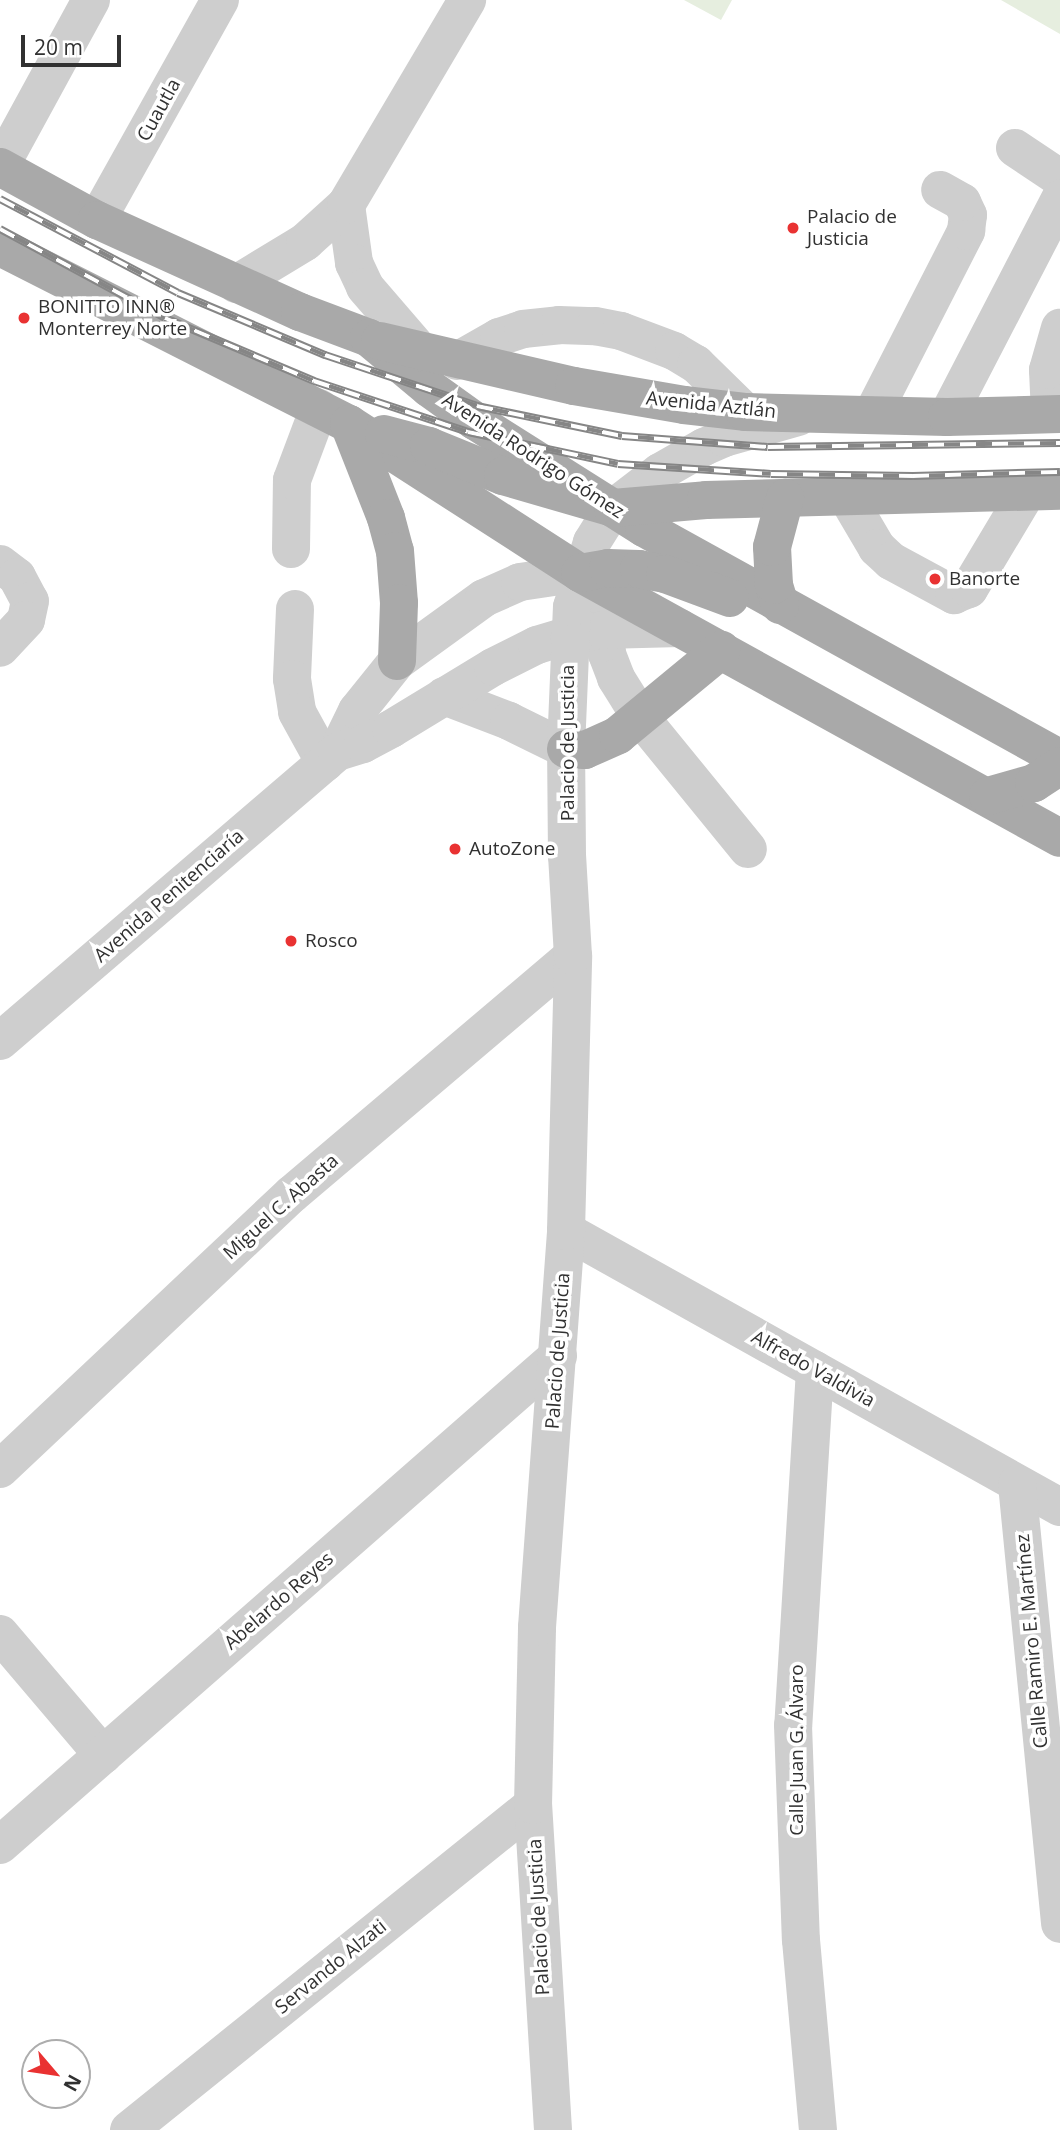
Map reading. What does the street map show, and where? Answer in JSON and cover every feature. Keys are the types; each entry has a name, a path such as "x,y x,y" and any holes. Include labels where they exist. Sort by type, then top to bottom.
{"main road":[{"name":"Avenida Rodrigo Gómez","path":"0,167 97,220 236,284 369,338 429,388 475,421 613,508 780,605 1060,760"},
{"path":"0,247 334,416 464,501 592,579 1060,838"},
{"name":"Avenida Aztlán","path":"369,338 440,357 684,405 745,412 947,417 1055,414"},
{"path":"334,416 429,446 503,476 613,508 785,498 1043,492"},
{"path":"334,416 386,517 395,551 399,603 397,661"},
{"path":"780,605 774,584 772,557 785,498"},
{"path":"592,579 629,569 665,574 802,629 836,636"},
{"path":"566,749 576,751 599,746 641,718 721,650"},
{"path":"988,796 1034,783 1060,766"}],"street":[{"path":"0,167 91,0"},
{"name":"Cuautla","path":"97,220 220,0"},
{"path":"236,284 304,242 346,205 467,0"},
{"path":"1015,148 1060,178"},
{"path":"872,415 966,231 968,215 962,202 940,190"},
{"path":"947,417 1060,199"},
{"path":"346,205 354,263 365,288 440,357 523,328 559,324 595,326 621,331 674,351 696,364 745,412"},
{"path":"1055,414 1048,370 1060,328"},
{"path":"613,508 660,472 704,447 724,438 810,414"},
{"path":"291,549 292,480 334,416"},
{"path":"847,496 877,548 891,561 954,595 969,589 1043,492"},
{"name":"Palacio de Justicia","path":"548,2127 533,1805 537,1627 566,1231 573,956 567,856 566,749 586,632 592,579 592,542 613,508"},
{"path":"0,564 18,577 30,601 26,620 0,648"},
{"name":"Avenida Penitenciaría","path":"331,757 357,711 397,661 484,598 520,582 592,579"},
{"path":"295,609 292,679 297,712 331,757"},
{"name":"Avenida Penitenciaría","path":"0,1041 331,757 363,744 493,667 537,645 586,632 680,628"},
{"path":"586,632 641,718 748,849"},
{"path":"444,696 472,705 566,749"},
{"name":"Miguel C. Abasta","path":"0,1469 292,1194 573,956"},
{"name":"Alfredo Valdivia","path":"566,1231 1060,1507"},
{"name":"Abelardo Reyes","path":"0,1845 558,1356"},
{"name":"Calle Juan G. Álvaro","path":"815,1370 793,1725 801,1940 818,2130"},
{"name":"Calle Ramiro E. Martínez","path":"1017,1484 1060,1924"},
{"path":"0,1634 103,1755"},
{"name":"Servando Alzati","path":"129,2130 533,1805"}],"green space":[{"path":"684,0 732,0 721,20"},
{"path":"1001,0 1060,0 1060,34"}],"railway":[{"path":"0,199 178,293 325,355 477,406 622,436 768,447 1060,443"},
{"path":"0,229 165,318 314,381 468,432 618,464 771,474 913,476 1060,472"}],"place":[{"name":"Palacio de Justicia","path":"793,228"},
{"name":"BONITTO INN® Monterrey Norte","path":"24,318"},
{"name":"Banorte","path":"935,579"},
{"name":"AutoZone","path":"455,849"},
{"name":"Rosco","path":"291,941"}]}
